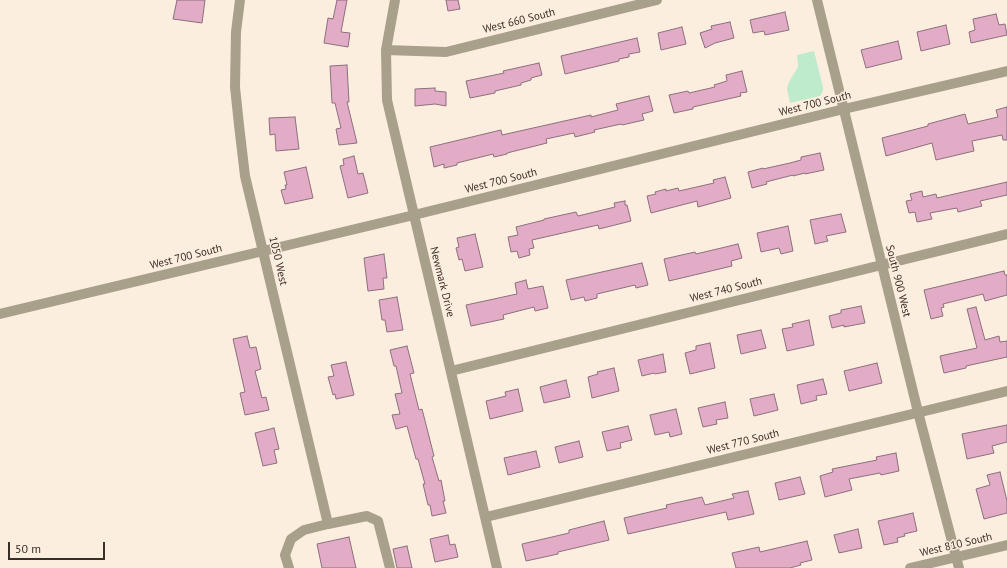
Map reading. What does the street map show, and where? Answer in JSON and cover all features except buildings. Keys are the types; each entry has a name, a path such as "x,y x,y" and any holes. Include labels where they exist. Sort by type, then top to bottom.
{"street":[{"name":"1050 West","path":"240,0 236,32 235,87 245,176 328,524"},
{"name":"Newmark Drive","path":"395,0 386,50 387,100 498,568"},
{"name":"West 660 South","path":"386,50 446,52 657,0"},
{"name":"South 900 West","path":"817,0 918,412 958,568"},
{"name":"West 700 South","path":"0,314 414,215 844,109 1007,71"},
{"name":"West 740 South","path":"452,371 1007,234"},
{"name":"West 770 South","path":"486,516 1007,391"},
{"path":"289,568 286,555 291,539 304,530 367,516 378,520 390,568"},
{"name":"West 810 South","path":"910,568 1007,546"}],"green space":[{"path":"814,51 823,87 822,93 820,96 790,103 787,89 789,82 798,67 797,55"}]}
